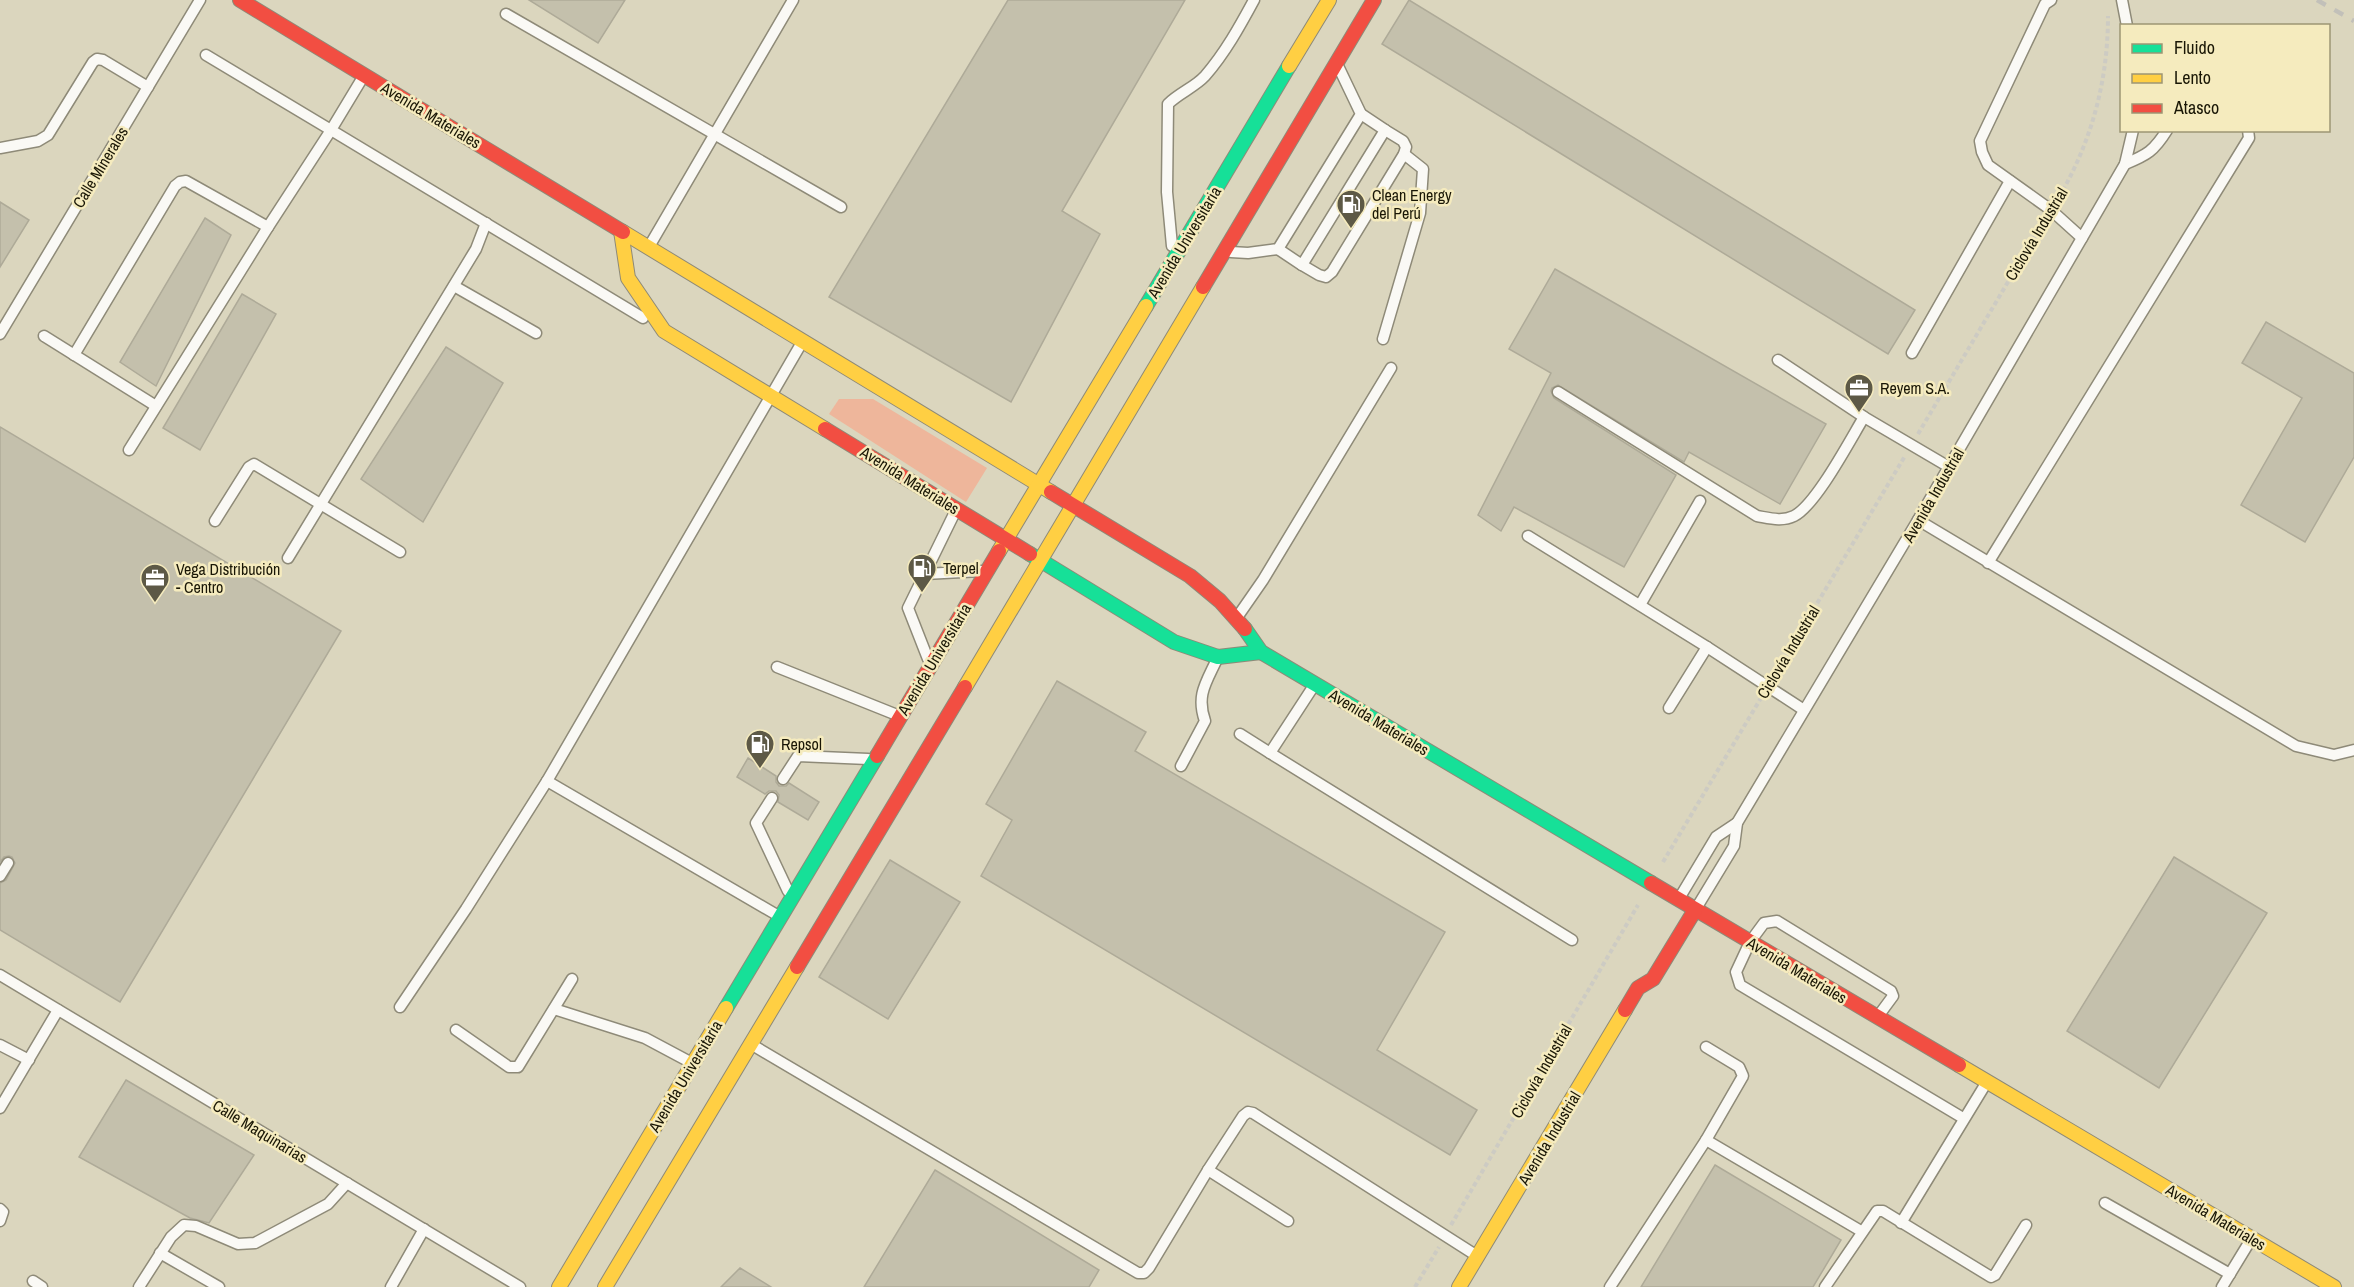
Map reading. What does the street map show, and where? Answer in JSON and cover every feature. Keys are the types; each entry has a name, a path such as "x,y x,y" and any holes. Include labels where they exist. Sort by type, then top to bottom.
{"street":[{"name":"Avenida Materiales","path":"240,0 1190,576 1214,593 1261,652 1651,883 1675,904 1695,910 1750,942 1805,957 1877,1017 2334,1287"},
{"name":"Avenida Universitaria","path":"559,1287 693,1064 714,1037 780,917 1172,262 1195,233 1329,0"},
{"path":"605,1287 744,1050 1041,561 1220,249 1374,0"},
{"name":"Avenida Materiales","path":"621,231 628,278 663,331 1174,642 1218,657 1261,652"},
{"name":"Avenida Industrial","path":"1459,1287 1638,988 1653,979 1695,910"},
{"path":"1637,969 1638,988"}],"lane":[{"name":"Calle Minerales","path":"0,334 200,0"},
{"path":"648,248 793,0"},
{"path":"1172,262 1167,192 1168,104 1178,94 1204,77 1238,30 1254,0"},
{"path":"2051,0 2045,4 1980,141 1988,165 2051,210 2082,238"},
{"path":"2122,0 2127,24"},
{"path":"506,14 841,207"},
{"path":"206,55 663,331"},
{"path":"0,148 38,141 48,135 97,59 103,60 148,87"},
{"path":"1220,249 1248,253 1278,249 1319,275 1326,277 1332,272 1404,154 1406,147 1403,141 1361,114 1336,63"},
{"path":"129,450 268,226 317,154 364,74"},
{"path":"1278,249 1361,114"},
{"path":"1302,265 1385,130"},
{"name":"Avenida Industrial","path":"1695,910 1734,846 1737,823 1918,520 2125,164 2133,132"},
{"path":"2125,164 2153,150 2166,132"},
{"path":"1988,563 2249,138 2248,132"},
{"path":"1383,339 1420,213 1423,169 1404,154"},
{"path":"74,356 175,186 180,182 186,181 268,226"},
{"path":"1912,353 2010,181"},
{"path":"288,558 476,249 486,223"},
{"path":"454,286 536,333"},
{"path":"44,336 156,406"},
{"path":"400,1008 547,781 802,341"},
{"path":"1778,360 1864,417 1949,467"},
{"path":"1236,618 1263,580 1391,368"},
{"path":"1558,392 1757,516 1779,520 1794,516 1810,503 1864,417"},
{"path":"215,521 249,467 254,464 400,552"},
{"path":"1640,604 1700,501"},
{"path":"930,665 908,608 956,509"},
{"path":"1918,520 2296,746 2334,755 2354,750"},
{"path":"1528,536 1640,604 1804,710"},
{"path":"925,574 987,570"},
{"path":"1669,708 1707,647"},
{"path":"1181,766 1205,721 1200,702 1202,690 1218,657"},
{"path":"777,666 881,707 900,717"},
{"path":"1270,753 1315,685"},
{"path":"1240,734 1572,940"},
{"path":"783,779 798,756 875,759"},
{"path":"547,781 780,917"},
{"path":"772,798 756,823 792,898"},
{"name":"Avenida Industrial","path":"1675,904 1716,837 1737,823"},
{"path":"0,876 8,863"},
{"path":"1877,1017 1893,996 1892,991 1805,957 1777,921 1764,923 1750,942 1736,972 1740,985 1963,1118"},
{"name":"Calle Maquinarias","path":"0,975 520,1287"},
{"path":"456,1030 514,1068 518,1066 572,979"},
{"path":"554,1009 645,1038 693,1064"},
{"path":"0,1108 58,1010"},
{"path":"0,1045 29,1060"},
{"path":"1610,1287 1706,1140 1743,1076 1739,1067 1706,1047"},
{"path":"744,1050 1138,1273 1144,1273 1149,1268 1208,1170 1243,1116 1248,1112 1253,1113 1478,1256"},
{"path":"1900,1223 1987,1082"},
{"path":"1706,1140 1862,1231"},
{"path":"1208,1170 1288,1221"},
{"path":"139,1287 171,1237 184,1225 196,1227 238,1244 255,1243 328,1204 347,1183"},
{"path":"2104,1203 2230,1274"},
{"path":"0,1209 3,1212 0,1221"},
{"path":"1825,1287 1877,1211 1883,1211 1991,1277 1995,1275 2026,1225"},
{"path":"391,1287 424,1229"},
{"path":"2222,1287 2251,1238"},
{"path":"160,1253 219,1287"}],"path":[{"name":"Ciclovía Industrial","path":"1415,1287 1651,883 2073,173 2088,138 2100,95 2108,51 2108,4"}],"shaded area":[{"path":"839,399 873,399 987,468 966,502 829,414"}],"building":[{"path":"529,0 625,0 598,43"},
{"path":"1008,0 1185,0 1062,211 1100,234 1011,402 829,297"},
{"path":"1409,0 1915,310 1888,354 1382,44"},
{"path":"0,202 29,220 0,267"},
{"path":"205,218 231,235 156,386 120,362"},
{"path":"1555,269 1826,424 1780,504 1689,452 1684,462 1558,385 1551,391 1554,398 1676,475 1624,567 1514,507 1501,531 1478,515 1551,373 1509,349"},
{"path":"242,294 276,314 200,450 163,428"},
{"path":"2266,322 2354,373 2354,457 2305,542 2241,505 2302,398 2242,363"},
{"path":"446,347 503,383 423,522 361,479"},
{"path":"0,427 341,631 120,1002 0,930 0,883 6,880 15,863 9,856 4,857 0,862"},
{"path":"1057,681 1146,732 1135,751 1445,932 1377,1050 1477,1110 1450,1155 981,876 1012,820 986,804"},
{"path":"748,758 776,776 779,786 786,786 789,783 819,802 808,820 778,802 779,795 776,791 769,791 765,794 737,777"},
{"path":"2174,857 2267,913 2159,1088 2067,1031"},
{"path":"890,860 960,902 888,1019 819,977"},
{"path":"126,1080 254,1155 209,1223 190,1218 79,1157"},
{"path":"1715,1165 1841,1240 1813,1287 1641,1287"},
{"path":"935,1170 1099,1270 1089,1287 864,1287"},
{"path":"740,1268 771,1287 721,1287"}],"railway":[{"path":"2317,0 2354,21"}],"traffic: fast":[{"path":"1146,306 1289,66"},
{"path":"1030,554 1174,642 1218,657 1261,652"},
{"path":"1245,629 1261,652 1651,883"},
{"path":"726,1008 877,756"}],"traffic: slow":[{"path":"1289,66 1329,0"},
{"path":"621,231 628,278 664,331 825,429"},
{"path":"623,232 1051,492"},
{"path":"965,687 1203,287"},
{"path":"999,551 1146,306"},
{"path":"605,1287 797,967"},
{"path":"559,1287 726,1008"},
{"path":"1459,1287 1625,1010"},
{"path":"1959,1065 2334,1287"}],"traffic: jam":[{"path":"240,0 623,232"},
{"path":"1203,287 1374,0"},
{"path":"825,429 1030,554"},
{"path":"1051,492 1190,576 1220,601 1245,629"},
{"path":"877,756 999,551"},
{"path":"797,967 965,687"},
{"path":"1651,883 1959,1065"},
{"path":"1625,1010 1638,988 1653,979 1695,910"}],"place":[{"name":"Clean Energy del Perú","path":"1351,230"},
{"name":"Reyem S.A.","path":"1859,414"},
{"name":"Terpel","path":"922,594"},
{"name":"Vega Distribución - Centro","path":"155,604"},
{"name":"Repsol","path":"760,770"}]}
